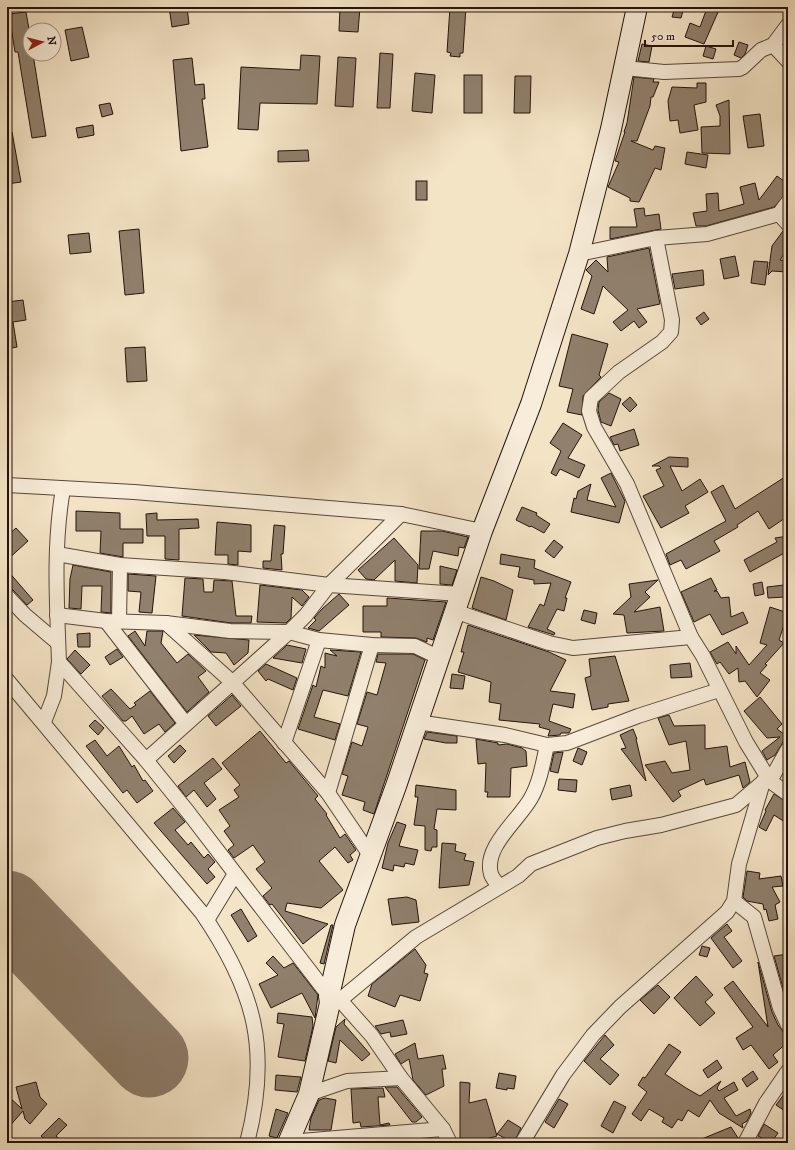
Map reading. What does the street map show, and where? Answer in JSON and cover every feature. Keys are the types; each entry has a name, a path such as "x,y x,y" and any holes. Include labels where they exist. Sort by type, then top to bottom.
{"main road":[{"path":"289,1143 310,1094 333,1000 345,925 396,786 482,531 531,404 579,254 626,68 637,7"}],"street":[{"path":"626,68 664,72 735,70 744,67 760,50 773,45 788,25"},
{"path":"773,45 788,61"},
{"path":"579,254 656,238 707,234 783,219 788,202"},
{"path":"656,238 672,320 671,332 662,342 619,372 591,398 589,411 594,427 627,484 691,637 703,656 767,782 788,794"},
{"path":"7,485 134,492 402,514 482,531"},
{"path":"44,722 54,696 59,662 57,554 58,517 63,489"},
{"path":"146,760 289,632 306,615 329,585 402,514"},
{"path":"57,554 120,565 225,572 457,602 549,643 573,648 691,637"},
{"path":"120,565 113,621 186,724"},
{"path":"7,596 25,615 58,644"},
{"path":"57,615 113,621 166,623 230,631 289,632 319,640 372,645 415,646 440,658"},
{"path":"166,623 232,682 328,793 370,855"},
{"path":"284,743 319,640"},
{"path":"328,793 372,645"},
{"path":"59,662 146,760 333,1000 372,1036 401,1078 443,1129 450,1143"},
{"path":"7,680 44,722 207,920 233,963 244,987 253,1013 259,1066 257,1094 247,1143"},
{"path":"417,722 505,735 547,745 568,743 638,716 719,690"},
{"path":"499,887 492,875 490,867 492,854 504,834 531,797 538,780 547,745"},
{"path":"522,1143 563,1075 593,1035 620,1006 727,912 734,900 739,864 767,782 788,749"},
{"path":"333,1000 416,937 518,876 531,864 597,838 625,831 661,825 736,805 767,782"},
{"path":"207,920 235,874"},
{"path":"734,900 754,917 780,1008 788,1024"},
{"path":"745,1143 766,1103 788,1070"},
{"path":"310,1094 347,1081 401,1078"},
{"path":"289,1143 443,1129"}],"building":[{"path":"169,7 187,7 189,24 172,27"},
{"path":"340,7 360,7 358,32 339,31"},
{"path":"450,7 466,7 463,53 460,53 460,57 450,56 451,53 447,52"},
{"path":"675,7 684,7 681,18 672,17"},
{"path":"707,8 718,12 704,44 685,37 690,23 700,27"},
{"path":"26,12 28,22 22,22 22,62 34,62 46,136 32,138 18,52 15,52 9,14"},
{"path":"82,27 89,57 71,61 65,30"},
{"path":"739,42 748,45 745,54 741,58 734,55"},
{"path":"642,44 652,46 649,62 638,61"},
{"path":"706,46 716,49 713,59 703,56"},
{"path":"380,53 393,54 390,108 377,108"},
{"path":"301,55 320,56 317,104 260,103 258,130 238,129 241,67 300,70"},
{"path":"338,57 356,58 353,107 335,106"},
{"path":"192,58 195,85 204,84 205,99 202,99 208,147 181,151 173,60"},
{"path":"415,73 435,75 432,113 412,111"},
{"path":"464,75 482,75 482,113 464,113"},
{"path":"515,76 531,76 530,113 514,113"},
{"path":"634,77 654,79 653,82 659,82 653,97 651,97 650,106 637,141 631,141 653,150 655,146 665,148 661,170 655,168 639,202 630,201 630,198 608,187 619,162 615,161 625,132"},
{"path":"697,83 706,83 706,102 694,105 698,130 680,133 678,120 670,121 668,101 672,87 697,88"},
{"path":"729,100 730,154 702,153 701,127 720,126 720,116 716,105"},
{"path":"110,103 113,114 102,117 99,105"},
{"path":"760,114 764,146 748,148 743,116"},
{"path":"93,125 94,135 78,138 76,128"},
{"path":"7,132 12,132 21,182 7,184"},
{"path":"308,150 309,161 278,162 278,151"},
{"path":"687,152 708,155 706,168 685,164"},
{"path":"777,176 788,184 788,192 774,207 706,226 696,226 693,213 707,211 706,194 718,193 719,211 744,204 740,187 755,183 759,200"},
{"path":"416,181 427,181 427,200 416,200"},
{"path":"644,208 645,216 659,214 661,229 610,239 610,227 637,227 634,209"},
{"path":"139,229 144,293 125,295 119,231"},
{"path":"783,231 788,235 788,248 780,260 788,261 787,272 772,271 768,275 772,246"},
{"path":"89,233 91,252 70,254 68,235"},
{"path":"649,248 660,304 637,309 647,322 639,328 634,321 621,331 613,322 628,310 603,286 594,314 581,309 592,276 586,270 596,260 608,272 607,257"},
{"path":"735,256 739,276 724,279 720,259"},
{"path":"754,261 768,262 765,285 751,283"},
{"path":"703,270 704,285 675,289 672,274"},
{"path":"23,300 26,320 13,322 17,347 7,349 7,302"},
{"path":"704,312 709,319 701,325 696,318"},
{"path":"572,334 608,344 599,375 601,377 583,396 582,415 567,412 573,389 559,386"},
{"path":"145,347 147,381 127,382 125,348"},
{"path":"609,393 621,399 611,426 601,422 598,410 599,402"},
{"path":"630,397 637,405 630,412 622,404"},
{"path":"563,423 582,435 568,458 585,465 579,478 560,469 556,476 551,473 561,451 550,443"},
{"path":"634,429 639,445 620,451 618,444 614,445 610,437"},
{"path":"669,457 688,458 688,467 670,466 682,491 700,479 708,492 685,506 689,513 661,528 643,496 664,486 656,470 661,468 659,466 652,466"},
{"path":"611,473 625,501 619,523 571,512 574,498 576,499 578,491 591,484 587,500 616,507 601,478"},
{"path":"788,475 788,516 769,529 758,511 737,525 738,527 714,541 720,551 686,569 681,560 670,565 666,554 726,521 711,492 723,485 735,509"},
{"path":"522,507 537,513 536,515 550,524 544,533 516,520"},
{"path":"76,511 120,513 120,529 143,529 143,543 123,543 123,557 100,553 101,531 76,531"},
{"path":"157,513 157,520 198,519 199,528 179,529 179,560 165,559 165,536 147,536 146,514"},
{"path":"217,522 251,525 251,552 238,551 238,565 228,564 228,555 215,555"},
{"path":"274,525 285,526 283,554 281,554 282,570 263,568 263,561 271,561"},
{"path":"16,528 28,541 7,560 7,536"},
{"path":"421,531 442,531 468,537 464,548 459,547 458,556 433,551 429,569 419,569"},
{"path":"788,536 788,551 750,572 744,560 777,542 775,538"},
{"path":"394,538 418,565 417,583 395,581 395,560 374,580 366,579 358,570"},
{"path":"554,540 563,547 554,558 545,551"},
{"path":"501,554 535,560 534,568 571,582 565,598 567,598 564,611 557,609 547,629 555,633 554,635 528,627 540,604 544,606 551,583 534,584 534,580 518,577 520,567 500,564"},
{"path":"73,565 111,572 111,613 101,612 102,586 82,586 81,609 69,608 70,579"},
{"path":"440,566 457,570 452,585 440,584"},
{"path":"7,570 33,600 27,605 13,590 7,588"},
{"path":"128,574 156,576 152,613 139,612 141,592 128,591"},
{"path":"481,577 513,590 506,620 472,608"},
{"path":"185,578 203,579 204,592 213,592 214,580 232,581 236,616 252,616 251,623 231,623 182,616"},
{"path":"711,578 717,590 714,591 717,591 721,598 729,597 731,617 743,612 748,623 722,635 710,614 694,622 681,592"},
{"path":"658,580 645,592 650,597 634,612 660,607 664,631 627,633 624,615 613,614 631,597 629,584"},
{"path":"762,582 764,594 755,596 753,584"},
{"path":"260,585 302,590 309,597 302,606 292,597 291,618 286,623 257,622"},
{"path":"784,585 785,597 768,598 767,587"},
{"path":"339,594 349,605 319,631 308,628 316,620 314,618 322,609"},
{"path":"387,598 446,602 433,640 427,638 427,642 416,638 381,637 381,632 363,632 363,606 387,606"},
{"path":"770,607 788,613 779,640 784,643 765,664 767,665 760,673 770,680 757,697 745,681 739,682 738,668 729,674 720,662 717,664 710,652 728,642 736,654 736,646 749,665 767,645 760,643"},
{"path":"584,610 597,613 595,624 581,620"},
{"path":"468,625 549,652 566,660 550,691 575,694 573,708 553,704 549,721 571,729 569,733 548,736 550,730 539,727 540,724 499,720 501,704 489,702 491,682 458,672 464,652 461,652"},
{"path":"135,631 145,646 147,631 163,631 161,643 177,663 188,654 206,671 198,677 209,692 187,712 128,636"},
{"path":"90,633 90,647 78,647 77,634"},
{"path":"194,635 249,640 248,653 234,665 226,653 211,652"},
{"path":"287,645 306,649 302,663 273,658"},
{"path":"117,649 123,657 110,665 105,657"},
{"path":"75,650 90,665 81,674 67,659"},
{"path":"330,650 361,652 348,696 323,690 314,717 340,724 335,740 298,729 313,685 316,687 321,666 325,668 325,653 337,656"},
{"path":"378,654 413,654 425,660 374,814 363,810 365,802 342,795 348,776 342,774 352,742 362,746 368,727 357,724 367,692 377,695 386,663 376,662"},
{"path":"615,656 629,701 608,704 608,707 592,710 585,678 591,676 589,659"},
{"path":"690,663 692,677 671,678 670,665"},
{"path":"266,664 297,678 293,690 268,679 266,681 258,671"},
{"path":"452,674 465,676 463,689 450,688"},
{"path":"111,689 130,709 136,705 134,703 150,691 175,723 165,732 159,724 144,734 132,716 126,721 123,721 102,696"},
{"path":"232,695 241,706 216,726 208,716"},
{"path":"760,697 782,724 777,729 788,737 788,741 783,742 775,755 767,760 762,751 780,737 767,738 744,711"},
{"path":"669,715 674,726 705,725 705,749 727,746 730,767 745,762 750,782 743,788 739,775 706,785 704,779 678,791 681,796 673,802 645,765 665,761 672,773 690,770 686,741 669,745 658,718"},
{"path":"95,720 104,728 98,735 89,726"},
{"path":"633,729 637,739 646,781 621,749 626,748 620,735"},
{"path":"260,731 286,763 289,761 318,796 315,799 327,814 326,815 340,838 345,834 356,850 350,855 353,860 348,863 335,847 319,861 343,890 321,908 287,903 285,911 328,924 303,944 272,904 270,905 263,896 272,888 256,869 265,862 253,845 234,858 228,850 234,845 224,831 230,826 219,810 239,797 234,790 240,785 222,763"},
{"path":"427,732 457,736 457,743 446,743 424,739"},
{"path":"476,739 498,743 498,745 507,744 522,748 526,751 527,766 511,768 510,797 487,797 488,792 485,792 486,763 478,764"},
{"path":"95,740 107,756 119,746 132,767 134,765 143,781 145,780 153,791 137,803 127,790 123,793 86,746"},
{"path":"180,745 186,751 174,763 168,756"},
{"path":"578,748 587,752 582,765 573,761"},
{"path":"563,752 558,773 550,771 554,753"},
{"path":"213,758 222,769 204,783 216,799 207,807 194,790 186,797 178,786"},
{"path":"559,779 577,780 576,792 558,790"},
{"path":"416,785 456,790 456,810 437,809 434,829 437,830 437,847 432,847 431,851 425,850 425,826 414,825 418,797 415,797"},
{"path":"630,785 632,796 612,800 610,789"},
{"path":"774,794 788,803 788,824 774,815 766,831 759,827 766,811 765,810"},
{"path":"173,808 185,822 175,830 188,845 191,842 204,858 208,854 215,862 208,869 215,877 207,884 154,823"},
{"path":"397,822 406,825 399,846 418,850 414,865 405,863 404,867 394,865 393,871 382,868 388,843"},
{"path":"442,843 456,844 455,851 466,854 464,860 474,862 469,885 439,888"},
{"path":"747,871 760,873 759,879 781,876 783,886 772,887 780,902 775,905 778,919 769,921 763,904 747,901 743,897"},
{"path":"407,897 416,900 419,922 392,925 388,899"},
{"path":"241,909 257,936 248,942 231,915"},
{"path":"727,924 732,931 724,937 742,961 733,968 711,938"},
{"path":"331,925 333,925 324,964 320,963"},
{"path":"702,946 710,948 707,957 699,955"},
{"path":"415,949 426,965 424,973 428,974 420,1001 400,995 395,1007 368,996 372,984"},
{"path":"788,954 788,1001 787,1002 774,956"},
{"path":"273,956 284,968 293,963 318,995 315,1018 302,993 271,1008 259,984 278,975 266,963"},
{"path":"758,962 772,1012 778,1025 788,1038 788,1042 773,1055 778,1062 769,1069 751,1045 743,1050 736,1038 753,1027 724,988 733,981 768,1027"},
{"path":"696,976 713,995 705,1002 715,1013 700,1026 674,998"},
{"path":"658,985 670,997 654,1014 640,1000"},
{"path":"278,1013 312,1017 313,1026 305,1061 278,1057 284,1024 277,1023"},
{"path":"345,1019 344,1024 370,1054 362,1061 340,1040 336,1063 328,1061 336,1027"},
{"path":"403,1020 407,1034 391,1037 390,1032 381,1034 375,1026"},
{"path":"605,1035 614,1045 600,1059 619,1075 610,1085 584,1061"},
{"path":"415,1043 418,1059 443,1055 446,1069 442,1069 444,1086 426,1095 413,1080 409,1059 401,1064 395,1054"},
{"path":"669,1044 681,1052 665,1074 686,1088 700,1096 721,1081 717,1088 719,1091 734,1082 738,1090 724,1098 736,1116 750,1109 751,1113 747,1121 742,1124 743,1128 719,1113 710,1100 699,1117 688,1110 682,1121 678,1119 672,1128 662,1122 664,1118 649,1109 641,1121 632,1114 647,1092 638,1085 643,1077 645,1078"},
{"path":"717,1060 722,1068 708,1078 703,1070"},
{"path":"753,1071 758,1079 747,1087 742,1079"},
{"path":"499,1073 516,1076 514,1089 507,1088 507,1090 496,1088"},
{"path":"276,1075 301,1077 297,1092 275,1090"},
{"path":"36,1082 40,1097 47,1104 30,1124 25,1119 23,1111 7,1129 7,1095 22,1109 16,1087"},
{"path":"460,1082 470,1083 469,1103 486,1099 497,1136 472,1143 460,1143"},
{"path":"385,1087 397,1087 422,1117 416,1122 412,1122"},
{"path":"383,1088 385,1097 378,1097 380,1125 389,1123 390,1125 361,1127 360,1122 353,1123 351,1089"},
{"path":"788,1089 788,1113 776,1105"},
{"path":"325,1098 336,1100 331,1130 309,1130 311,1118 319,1100"},
{"path":"559,1099 568,1104 554,1128 545,1122"},
{"path":"614,1101 626,1107 613,1133 601,1126"},
{"path":"276,1109 288,1113 277,1138 269,1136"},
{"path":"59,1118 67,1125 56,1136 64,1143 49,1143 41,1136"},
{"path":"508,1120 521,1128 514,1143 497,1134"},
{"path":"764,1124 778,1133 771,1143 758,1136"},
{"path":"731,1127 738,1138 737,1143 692,1143"}],"runway":[{"path":"7,910 149,1058"}]}
